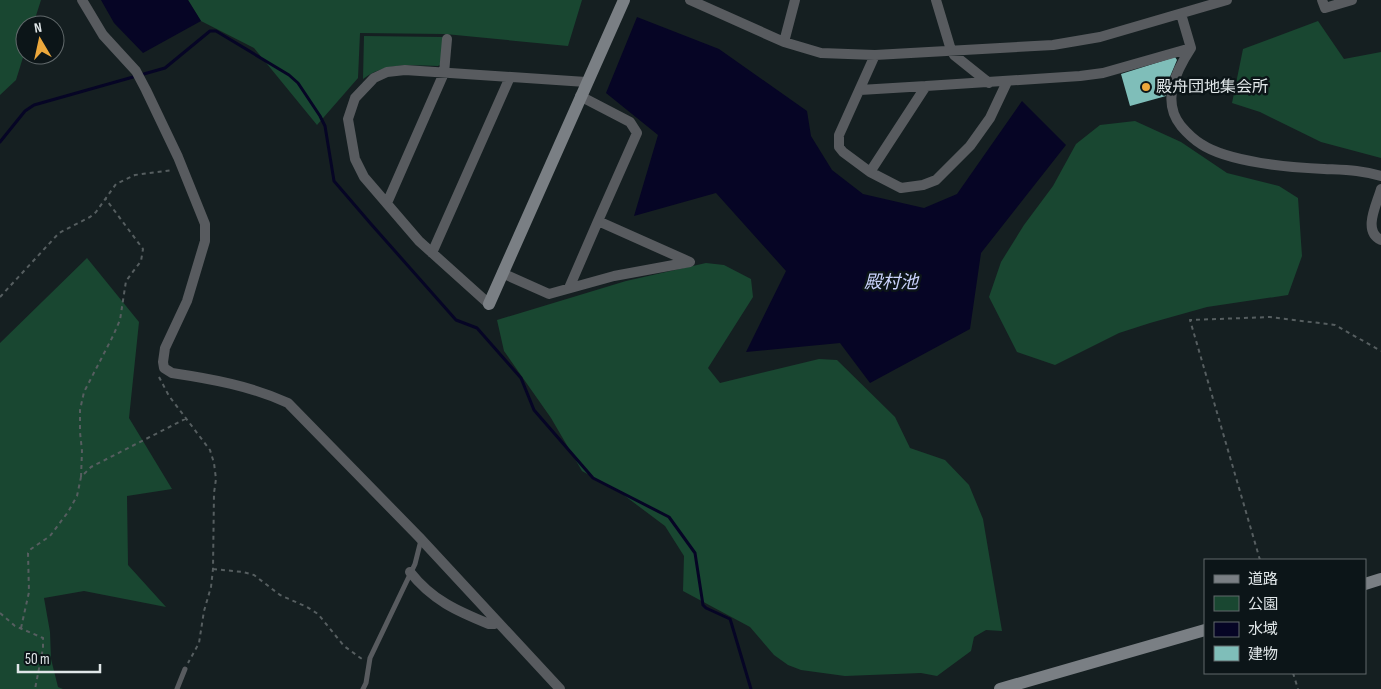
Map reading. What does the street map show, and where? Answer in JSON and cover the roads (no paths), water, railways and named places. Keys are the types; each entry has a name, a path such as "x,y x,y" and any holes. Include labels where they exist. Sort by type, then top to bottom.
{"street":[{"path":"82,0 103,34 136,71 160,118 203,216 206,236 187,301 165,348 164,368 172,373 236,384 288,403 423,541 560,689"},
{"path":"586,82 405,70 387,72 374,78 355,98 348,119 355,158 364,177 419,241 489,304 624,0"},
{"path":"690,0 784,42 821,53 875,55 1079,42 1226,0"},
{"path":"784,42 795,0"},
{"path":"936,0 954,55 989,83"},
{"path":"1322,0 1325,8 1352,0"},
{"path":"1181,14 1191,48"},
{"path":"387,203 444,72 447,39"},
{"path":"860,90 1056,79 1103,73 1191,48"},
{"path":"1191,48 1175,78 1171,100 1178,122 1200,144 1220,153 1275,165 1367,172 1381,176"},
{"path":"875,55 839,135 839,147 870,172 901,188 923,185 936,180 970,146 990,118 1007,82"},
{"path":"432,252 510,77"},
{"path":"870,172 926,86"},
{"path":"569,288 637,133 630,122 580,96"},
{"path":"1381,189 1371,227 1375,236 1381,240"},
{"path":"502,273 549,294 614,276 690,262 598,221"},
{"path":"410,572 429,593 451,607 489,624 498,622"},
{"path":"1366,584 1381,579"},
{"path":"1000,689 1204,630"}],"lane":[{"path":"363,689 366,683 370,658 415,564 420,544 423,541"},
{"path":"177,689 184,669"}],"water":[{"path":"101,0 188,0 201,21 143,53 114,23"},
{"name":"殿村池","path":"637,17 719,49 807,111 811,136 832,170 863,194 924,208 957,194 1022,101 1066,145 981,253 970,329 870,383 840,343 746,352 786,271 716,193 634,216 658,135 606,93"}],"waterway":[{"path":"0,142 25,111 34,105 165,68 210,31 216,31 289,75 298,83 325,126 334,181 456,320 477,328 521,378 534,410 593,478 669,517 695,553 703,605 730,619 751,689"}],"place":[{"name":"殿舟団地集会所","path":"1146,87"}]}
